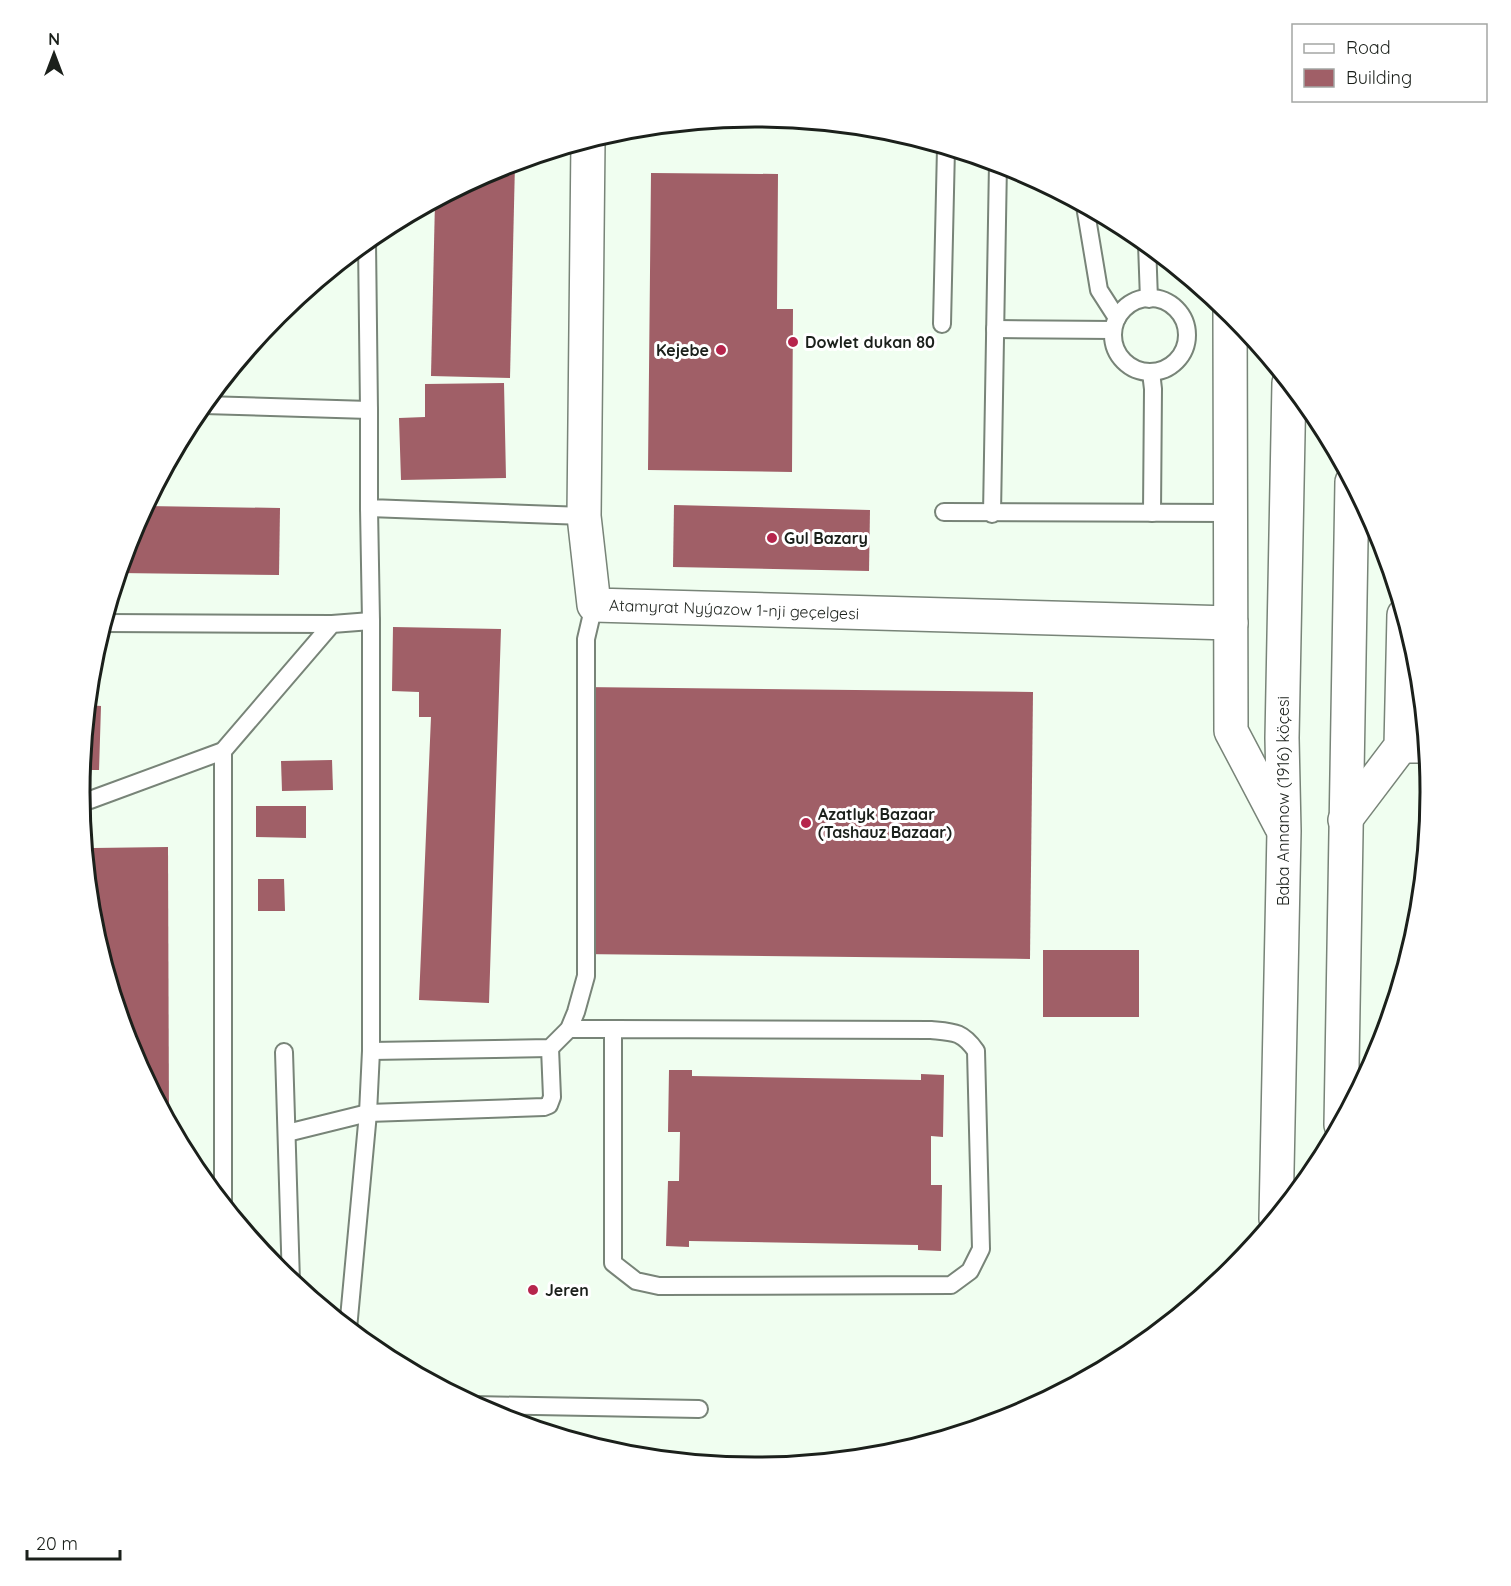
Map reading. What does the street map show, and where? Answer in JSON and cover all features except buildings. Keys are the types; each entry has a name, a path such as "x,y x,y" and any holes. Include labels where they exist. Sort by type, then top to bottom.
{"main road":[{"name":"Atamyrat Nyýazow 1-nji geçelgesi","path":"588,149 584,516 594,605 1231,623"},
{"path":"1230,326 1231,731 1284,831"},
{"name":"Baba Annanow (1916) köçesi","path":"1276,1206 1284,831 1282,738 1289,396"},
{"path":"1341,1108 1352,498"},
{"path":"1345,820 1414,746 1408,661"}],"lane":[{"path":"942,324 946,156"},
{"path":"992,514 998,174"},
{"path":"1087,216 1099,290 1115,324 1114,343 1119,355 1127,364 1138,370 1151,372 1164,370 1175,363 1183,353 1187,341 1186,328 1178,311 1162,300 1149,298 1137,301 1125,308 1115,324"},
{"path":"349,1320 368,1113 371,1051 371,621 367,253"},
{"path":"1147,256 1149,298"},
{"path":"995,329 1115,324"},
{"path":"1151,372 1153,389 1152,513"},
{"path":"215,405 369,410"},
{"path":"369,508 584,516"},
{"path":"944,512 992,514 1230,513"},
{"path":"371,1051 550,1048 569,1029 586,976 586,639 594,605"},
{"path":"113,623 332,624 371,621"},
{"path":"90,797 223,751 332,624"},
{"path":"223,751 223,1191"},
{"path":"569,1029 613,1029 931,1030 953,1032 968,1038 976,1051 981,1249 970,1271 951,1285 659,1286 636,1281 614,1263 613,1029"},
{"path":"287,1133 368,1113 544,1107 549,1105 552,1097 550,1048"},
{"path":"284,1052 291,1269"},
{"path":"495,1405 699,1408"}],"place":[{"name":"Dowlet dukan 80","path":"793,342"},
{"name":"Kejebe","path":"721,350"},
{"name":"Gul Bazary","path":"772,538"},
{"name":"Azatlyk Bazaar (Tashauz Bazaar)","path":"806,823"},
{"name":"Jeren","path":"533,1290"}]}
